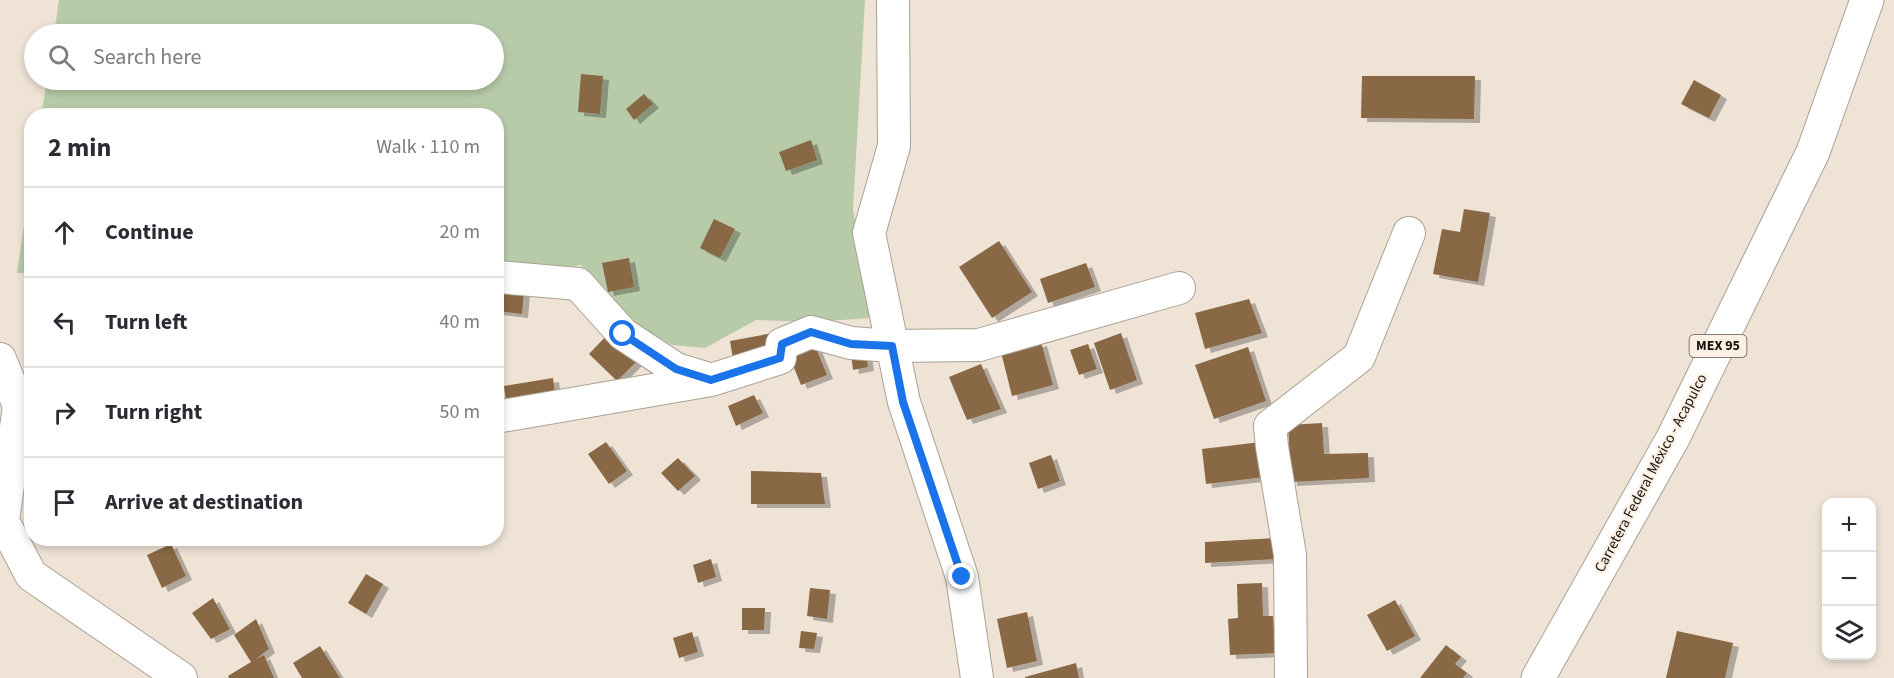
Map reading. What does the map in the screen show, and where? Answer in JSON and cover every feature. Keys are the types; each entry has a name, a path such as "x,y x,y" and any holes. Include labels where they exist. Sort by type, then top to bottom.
{"main road":[{"name":"Carretera Federal México - Acapulco","path":"1538,678 1673,438 1813,152 1867,0"}],"street":[{"path":"893,0 894,146 869,232 903,402 962,577 976,678"},
{"path":"1291,678 1290,555 1270,426 1359,357 1409,232"},
{"path":"504,278 579,284 623,334 676,369 711,380"},
{"path":"504,416 711,380 780,358 782,344 811,332 851,344 979,345 1179,288"},
{"path":"0,359 19,406 3,521 31,575 181,678"}],"green space":[{"path":"59,0 865,0 853,209 871,318 813,322 756,320 705,348 672,345 617,314 581,265 538,274 504,272 504,108 42,108 45,90 504,90 504,24 55,24"},
{"path":"24,226 24,273 17,273"}],"building":[{"path":"581,74 603,76 600,114 578,112"},
{"path":"1362,76 1475,76 1474,119 1361,118"},
{"path":"1694,80 1721,95 1709,118 1681,104"},
{"path":"644,94 653,104 634,120 626,109"},
{"path":"811,140 817,160 786,171 779,152"},
{"path":"1464,209 1490,213 1478,282 1433,274 1442,229 1460,232"},
{"path":"714,219 735,229 720,258 700,248"},
{"path":"999,241 1032,292 992,318 959,267"},
{"path":"629,258 634,287 608,292 602,263"},
{"path":"1086,263 1095,287 1048,303 1040,279"},
{"path":"504,289 524,291 522,314 504,312"},
{"path":"1249,299 1262,333 1205,349 1195,313"},
{"path":"609,333 637,361 617,381 589,354"},
{"path":"773,333 777,358 734,365 730,341"},
{"path":"1121,333 1137,380 1110,390 1094,343"},
{"path":"812,338 827,375 801,385 786,348"},
{"path":"1041,342 1053,385 1012,396 1001,352"},
{"path":"1088,344 1097,369 1079,375 1070,350"},
{"path":"1248,347 1266,401 1214,419 1195,365"},
{"path":"866,352 868,367 853,370 851,354"},
{"path":"981,364 1001,409 967,420 949,377"},
{"path":"553,378 556,402 507,409 504,386"},
{"path":"754,395 763,413 736,426 728,406"},
{"path":"1322,423 1324,454 1368,453 1369,478 1291,482 1288,425"},
{"path":"606,442 627,471 609,484 588,454"},
{"path":"1261,442 1265,477 1206,484 1202,449"},
{"path":"1051,455 1060,481 1038,489 1029,463"},
{"path":"678,458 695,476 678,491 661,473"},
{"path":"751,471 821,473 825,504 751,504"},
{"path":"1277,538 1278,559 1205,563 1205,542"},
{"path":"172,546 186,576 162,588 147,555"},
{"path":"711,559 716,577 698,583 693,565"},
{"path":"366,574 383,584 366,614 348,603"},
{"path":"1262,583 1263,616 1273,616 1275,653 1230,655 1228,619 1238,618 1237,584"},
{"path":"810,588 830,590 827,619 807,616"},
{"path":"213,598 230,629 211,639 192,613"},
{"path":"1395,600 1415,636 1387,651 1367,615"},
{"path":"742,608 765,608 764,630 742,630"},
{"path":"1027,612 1037,661 1007,668 997,619"},
{"path":"256,619 269,649 256,659 264,655 274,678 229,678 228,676 251,662 234,635"},
{"path":"801,631 817,633 814,649 799,648"},
{"path":"1677,631 1733,643 1725,678 1666,678"},
{"path":"692,632 698,652 679,658 673,638"},
{"path":"1446,645 1461,657 1455,664 1467,673 1463,678 1420,678"},
{"path":"320,646 340,678 302,678 293,663"},
{"path":"1076,663 1079,678 1025,678 1025,677"}],"route":[{"path":"623,334 676,369 711,380 780,358 782,344 811,332 851,344 892,346 903,402 962,577"}]}
